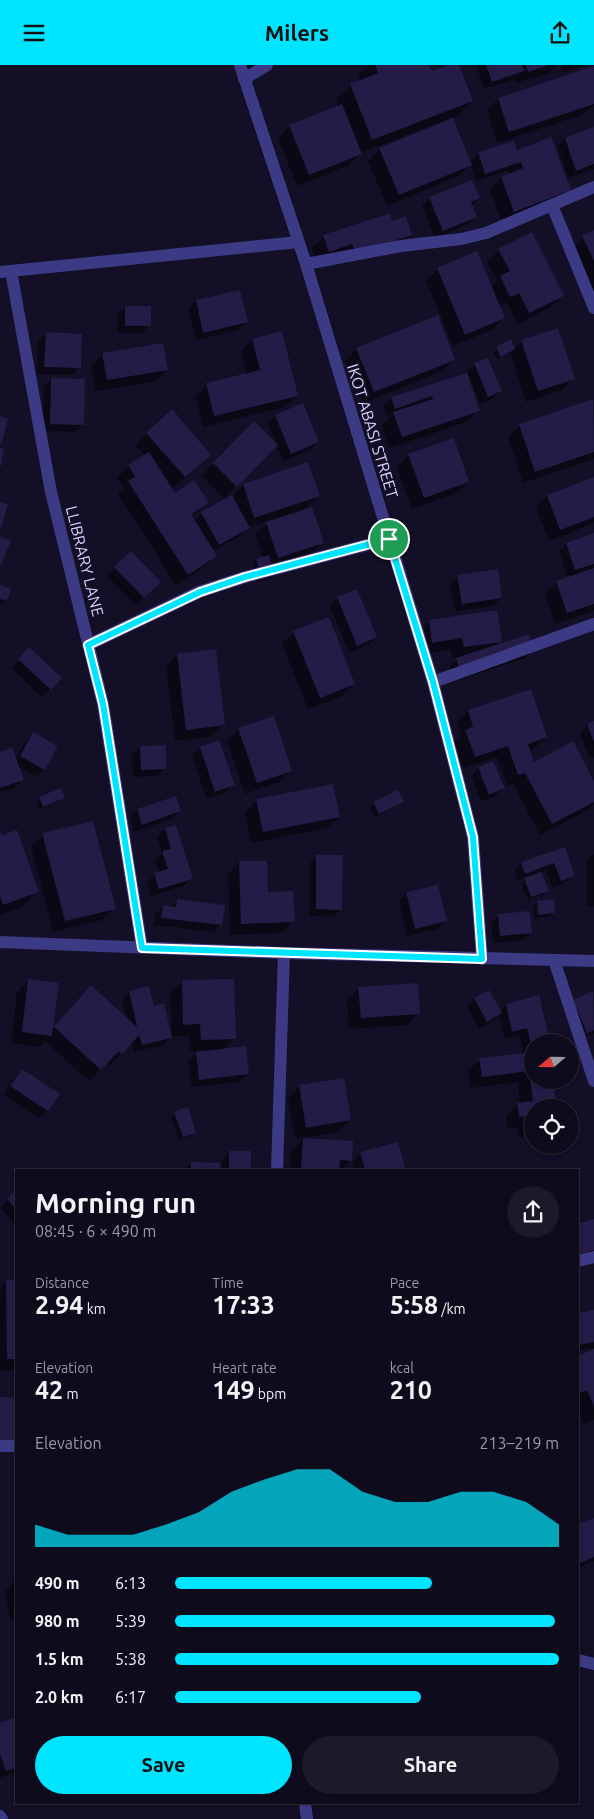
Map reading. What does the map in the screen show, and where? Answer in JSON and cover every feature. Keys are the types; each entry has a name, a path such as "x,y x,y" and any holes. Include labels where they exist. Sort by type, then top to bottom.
{"street":[{"name":"IKOT ABASI STREET","path":"240,65 306,264 433,682 473,837 482,959"},
{"path":"244,79 267,65"},
{"path":"306,264 401,246 461,239 486,233 594,187"},
{"path":"552,205 594,308"},
{"path":"5,272 298,242"},
{"name":"LLIBRARY LANE","path":"5,272 51,492 103,704 142,948"},
{"path":"88,645 200,592 245,577 389,539"},
{"path":"433,682 594,624"},
{"path":"0,942 284,953 594,961"},
{"path":"277,1169 284,953"},
{"path":"554,960 594,1081"},
{"path":"579,1261 594,1257"},
{"path":"0,1446 15,1446"},
{"path":"579,1660 594,1664"},
{"path":"304,1804 307,1819"}],"building":[{"path":"375,65 429,65 432,71 449,65 459,65 473,101 372,140 350,84 378,73"},
{"path":"486,65 522,65 524,71 492,82"},
{"path":"526,65 549,65 528,72"},
{"path":"594,66 594,104 509,132 498,98"},
{"path":"342,104 362,154 309,175 289,125"},
{"path":"453,118 472,165 399,195 379,148"},
{"path":"594,127 594,164 576,171 565,138"},
{"path":"551,137 571,190 514,212 501,177 523,168 521,162 485,174 478,152 514,141 517,150"},
{"path":"472,180 480,198 471,202 477,217 443,231 429,197"},
{"path":"390,213 392,221 406,216 412,235 356,253 352,244 329,252 323,235"},
{"path":"594,230 594,261 582,236"},
{"path":"532,232 564,296 529,313 519,293 510,297 500,276 510,271 498,249"},
{"path":"477,251 505,318 465,335 437,268"},
{"path":"240,290 248,322 203,333 196,300"},
{"path":"125,306 151,306 151,326 125,326"},
{"path":"438,315 455,360 374,392 356,348"},
{"path":"558,328 575,379 538,391 521,340"},
{"path":"282,331 298,396 214,416 206,383 260,370 252,339"},
{"path":"46,332 82,334 81,368 44,367"},
{"path":"511,339 515,349 501,357 496,347"},
{"path":"163,343 168,370 107,380 102,353"},
{"path":"488,358 502,391 488,397 474,363"},
{"path":"467,373 480,411 402,437 393,412 433,399 432,396 395,409 391,397"},
{"path":"51,378 85,379 84,425 50,424"},
{"path":"593,399 594,452 535,472 519,424"},
{"path":"303,403 319,442 291,454 275,415"},
{"path":"172,409 211,455 185,477 146,433"},
{"path":"0,416 8,419 1,445 0,444"},
{"path":"254,421 278,445 237,487 213,463"},
{"path":"454,438 469,482 424,498 408,454"},
{"path":"0,448 4,449 1,466 0,466"},
{"path":"149,452 175,493 194,480 209,503 191,514 217,556 188,575 128,481 135,477 128,465"},
{"path":"308,462 320,496 254,518 243,484"},
{"path":"594,477 594,517 560,530 547,495"},
{"path":"232,495 250,528 219,545 201,512"},
{"path":"0,502 8,504 1,529 0,529"},
{"path":"312,507 324,543 278,558 266,522"},
{"path":"594,533 594,564 575,570 566,543"},
{"path":"0,536 11,541 0,567"},
{"path":"131,551 161,582 144,598 114,567"},
{"path":"269,555 275,575 262,579 256,559"},
{"path":"594,568 594,604 567,613 556,581"},
{"path":"498,569 502,598 462,604 457,575"},
{"path":"0,585 11,589 7,601 0,599"},
{"path":"357,589 377,637 357,646 337,597"},
{"path":"497,610 502,642 464,647 462,638 432,643 429,620"},
{"path":"329,617 355,684 320,698 293,631"},
{"path":"529,634 535,651 461,675 456,658"},
{"path":"29,647 62,678 51,690 18,659"},
{"path":"216,649 225,725 186,730 177,654"},
{"path":"531,689 547,737 528,744 534,762 573,741 594,781 594,802 552,824 525,773 518,775 508,746 475,757 465,730 473,727 468,710"},
{"path":"274,716 292,771 257,783 238,728"},
{"path":"594,721 594,742 587,724"},
{"path":"33,732 58,746 45,770 20,756"},
{"path":"219,740 235,785 215,792 200,747"},
{"path":"166,745 166,769 141,770 140,746"},
{"path":"12,747 24,780 0,788 0,752"},
{"path":"493,761 505,788 489,795 478,767"},
{"path":"333,784 340,817 263,832 256,799"},
{"path":"61,788 65,798 43,807 39,797"},
{"path":"398,790 404,802 379,814 373,802"},
{"path":"176,796 181,811 142,825 137,809"},
{"path":"93,821 116,909 65,921 42,833"},
{"path":"176,825 193,879 159,889 154,873 168,869 162,851 171,849 165,828"},
{"path":"0,829 2,835 17,830 39,892 3,905 0,897"},
{"path":"565,847 575,876 561,881 554,863 525,874 521,862"},
{"path":"316,855 343,855 342,910 316,909"},
{"path":"239,861 267,861 268,892 293,891 295,922 241,924"},
{"path":"541,872 549,891 531,897 524,878"},
{"path":"438,885 447,921 415,929 406,892"},
{"path":"177,899 225,905 222,925 161,918 163,905 176,907"},
{"path":"554,899 555,913 538,915 537,901"},
{"path":"530,911 532,933 500,936 498,914"},
{"path":"28,979 59,983 52,1036 22,1032"},
{"path":"234,979 236,1039 201,1040 200,1024 183,1025 182,980"},
{"path":"418,983 420,1014 361,1018 358,987"},
{"path":"91,985 137,1027 129,991 149,986 154,1006 164,1003 172,1038 142,1045 139,1035 122,1054 119,1051 101,1070 54,1027"},
{"path":"489,990 502,1013 487,1022 474,998"},
{"path":"593,991 594,1030 587,1033 573,1000"},
{"path":"539,995 548,1034 528,1034 527,1028 512,1032 506,1004"},
{"path":"246,1046 249,1074 199,1080 196,1052"},
{"path":"524,1053 524,1072 482,1077 479,1058"},
{"path":"22,1069 60,1094 48,1111 10,1086"},
{"path":"344,1078 351,1120 306,1128 299,1085"},
{"path":"531,1089 554,1089 555,1099 533,1099"},
{"path":"524,1102 524,1116 519,1117 517,1103"},
{"path":"188,1107 196,1133 183,1137 174,1112"},
{"path":"303,1138 353,1141 352,1161 340,1160 339,1169 301,1169"},
{"path":"398,1142 406,1169 365,1169 360,1152"},
{"path":"229,1151 251,1151 251,1169 229,1169"},
{"path":"191,1162 220,1163 220,1169 191,1169"},
{"path":"15,1191 15,1208 7,1199"},
{"path":"594,1219 594,1250 581,1254 579,1247 579,1224"},
{"path":"6,1280 15,1280 15,1359 7,1359"},
{"path":"594,1310 594,1342 579,1345 579,1313"},
{"path":"594,1349 594,1407 587,1390 579,1394 579,1356"},
{"path":"0,1397 15,1398 15,1443 0,1442"},
{"path":"594,1518 594,1557 579,1564 579,1524"},
{"path":"14,1718 15,1721 15,1768 6,1771 0,1754 0,1723"}],"route":[{"path":"389,539 433,682 467,808 473,837 482,959 142,948 103,704 88,645 200,592 245,577 389,539"}]}
